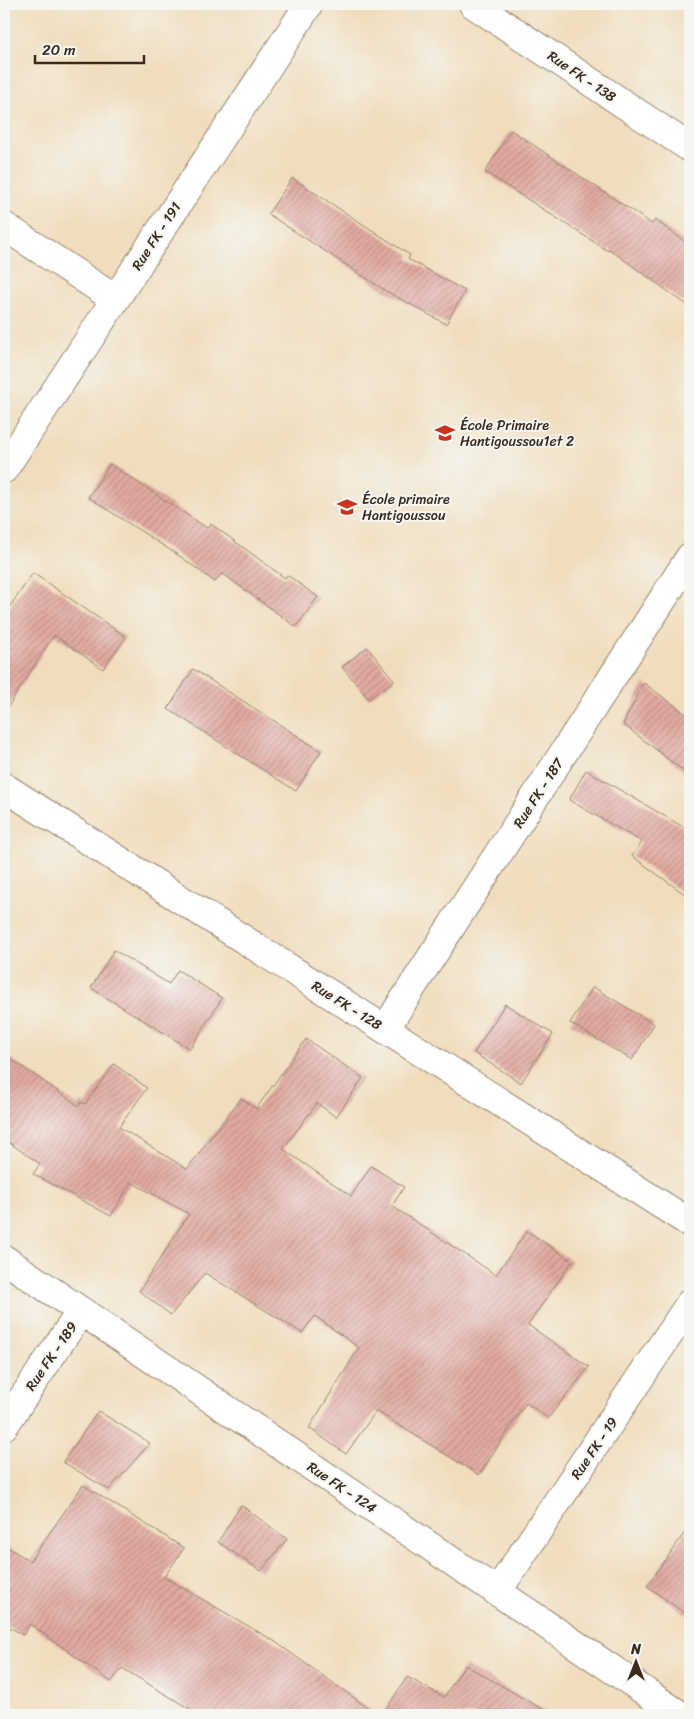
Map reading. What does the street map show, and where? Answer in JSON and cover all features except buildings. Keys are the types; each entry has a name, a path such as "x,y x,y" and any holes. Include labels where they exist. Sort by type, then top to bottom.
{"street":[{"name":"Rue FK - 191","path":"4,469 309,4"},
{"name":"Rue FK - 138","path":"474,4 690,148"},
{"path":"4,226 115,299"},
{"name":"Rue FK - 187","path":"385,1029 690,557"},
{"name":"Rue FK - 128","path":"4,787 690,1223"},
{"name":"Rue FK - 124","path":"4,1259 680,1715"},
{"name":"Rue FK - 19","path":"497,1592 690,1303"},
{"name":"Rue FK - 189","path":"4,1426 81,1311"}],"place":[{"name":"École Primaire Hantigoussou1et 2","path":"445,433"},
{"name":"École primaire Hantigoussou","path":"347,507"}]}
